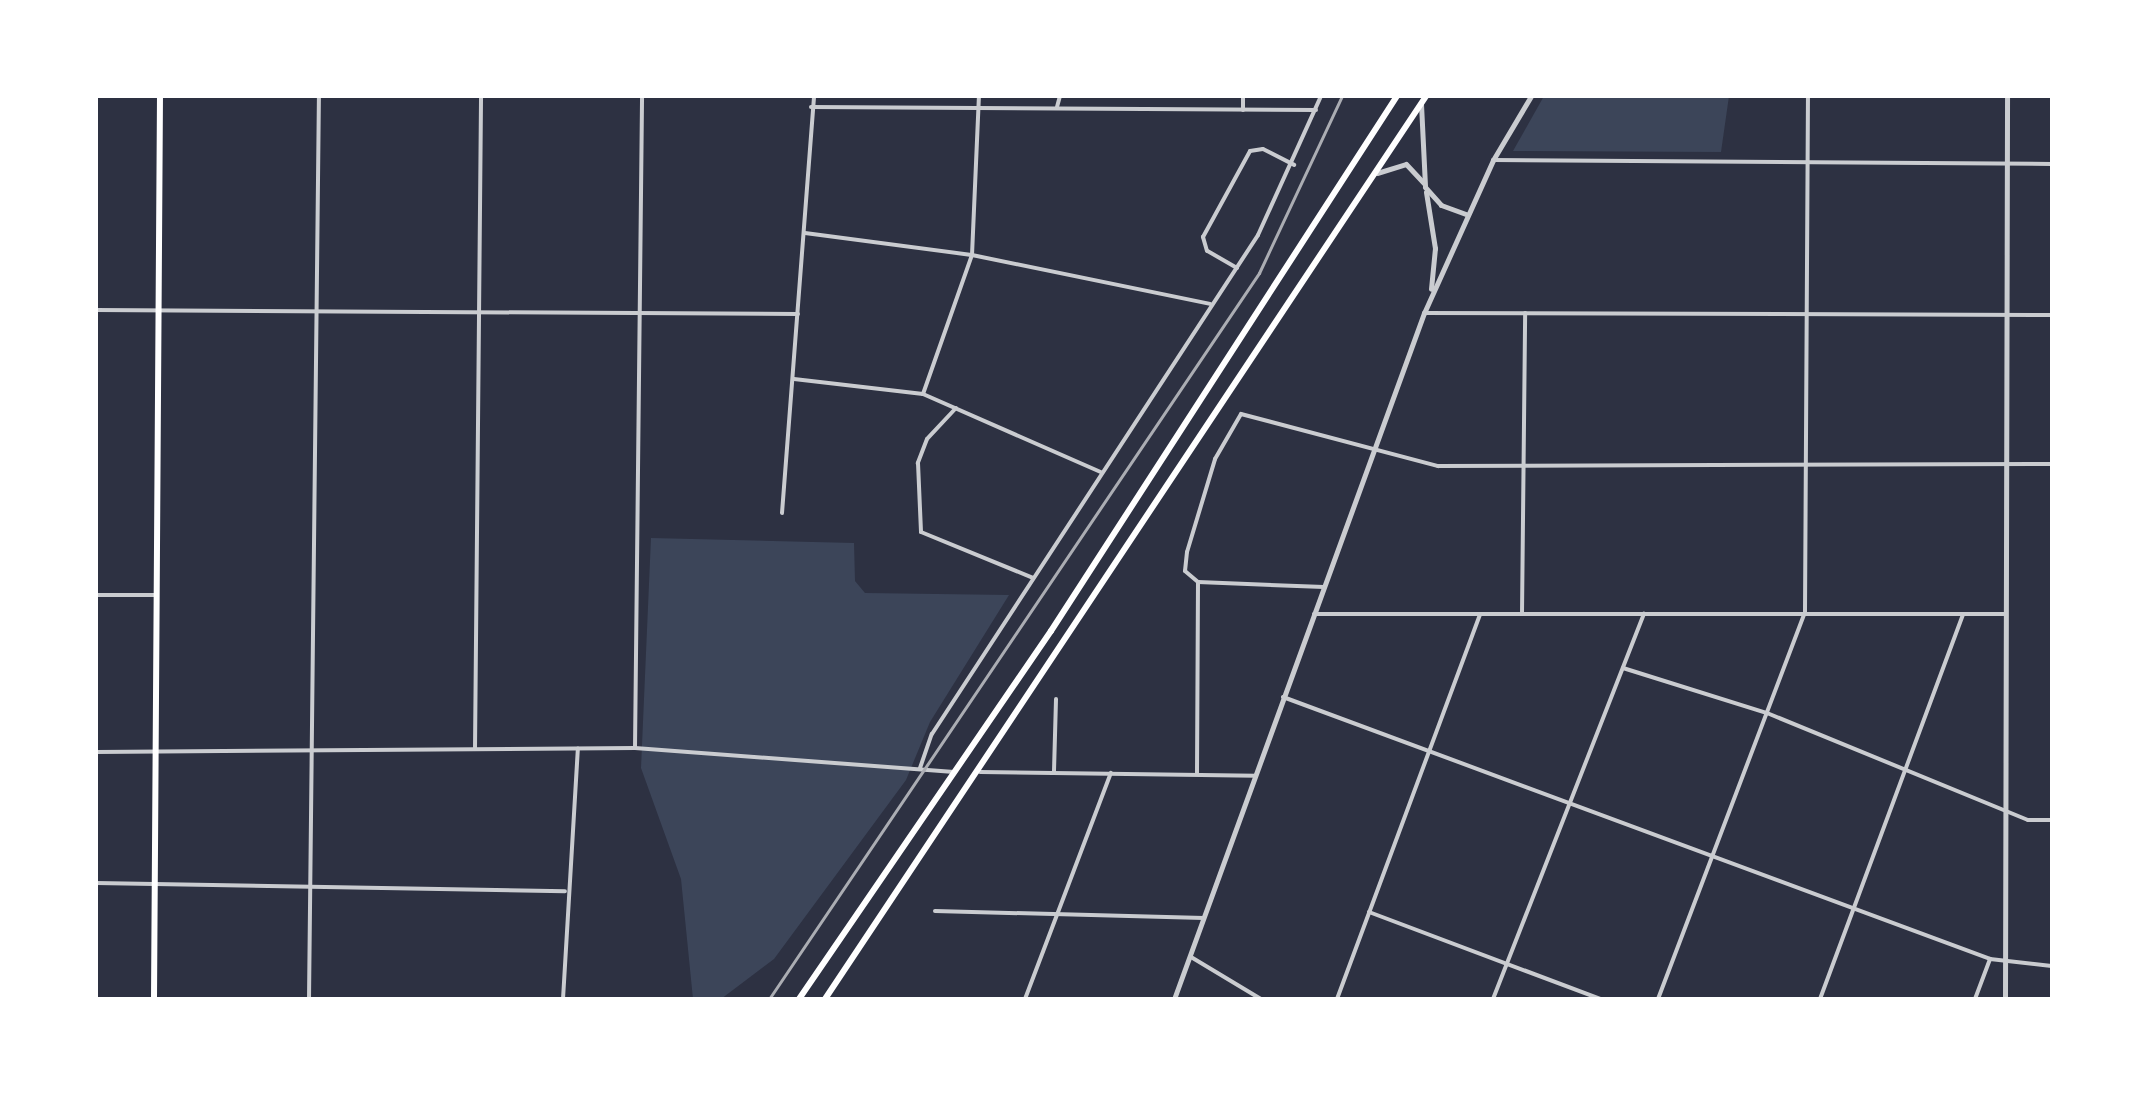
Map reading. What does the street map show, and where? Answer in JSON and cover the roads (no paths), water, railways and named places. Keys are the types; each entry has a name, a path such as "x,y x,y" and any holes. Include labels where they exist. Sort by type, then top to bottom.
{"main road":[{"path":"154,999 157,885 155,310 160,96"},
{"path":"799,999 954,772 1397,96"},
{"path":"825,999 980,772 1423,99"}],"street":[{"path":"309,999 319,96"},
{"path":"475,749 481,96"},
{"path":"635,748 642,96"},
{"path":"782,513 814,96"},
{"path":"923,394 972,255 979,96"},
{"path":"1057,107 1060,96"},
{"path":"1243,96 1243,110"},
{"path":"920,768 932,734 1210,304 1237,268 1294,165 1321,96"},
{"path":"1174,999 1324,587 1378,453 1430,297 1493,160 1531,96"},
{"path":"1658,999 1805,612 1810,312 1808,96"},
{"path":"2005,999 2007,96"},
{"path":"1423,99 1424,185 1435,248 1430,297"},
{"path":"811,107 978,104 1316,110"},
{"path":"1237,268 1207,251 1203,237 1250,151 1263,149 1294,165"},
{"path":"1493,160 2052,164"},
{"path":"1376,173 1406,164 1441,205 1466,214"},
{"path":"805,233 972,255 1210,304"},
{"path":"96,310 316,313 639,309 798,314"},
{"path":"1424,313 2052,315"},
{"path":"1522,614 1525,313"},
{"path":"794,379 923,394 1101,472"},
{"path":"956,408 927,439 918,463 921,532 1033,578"},
{"path":"1324,587 1198,582 1185,571 1187,552 1209,476 1241,414 1378,453 1438,466 2052,464"},
{"path":"1197,773 1198,582"},
{"path":"96,595 156,595"},
{"path":"1314,614 2005,614"},
{"path":"1337,999 1480,614"},
{"path":"1493,999 1564,806 1644,614"},
{"path":"1820,999 1854,911 1900,770 1963,615"},
{"path":"1623,668 1767,713 2005,811 2052,820"},
{"path":"1283,697 1709,860 1990,959 2052,966"},
{"path":"1054,771 1056,699"},
{"path":"563,999 565,891 576,869 578,748"},
{"path":"96,752 635,748 954,772"},
{"path":"980,772 1256,776"},
{"path":"1025,999 1060,914 1111,773"},
{"path":"96,883 565,891"},
{"path":"935,911 1206,918"},
{"path":"1369,912 1600,999"},
{"path":"1191,957 1261,999"},
{"path":"1975,999 1990,959"}],"railway":[{"path":"769,999 1259,273 1342,96"}]}
